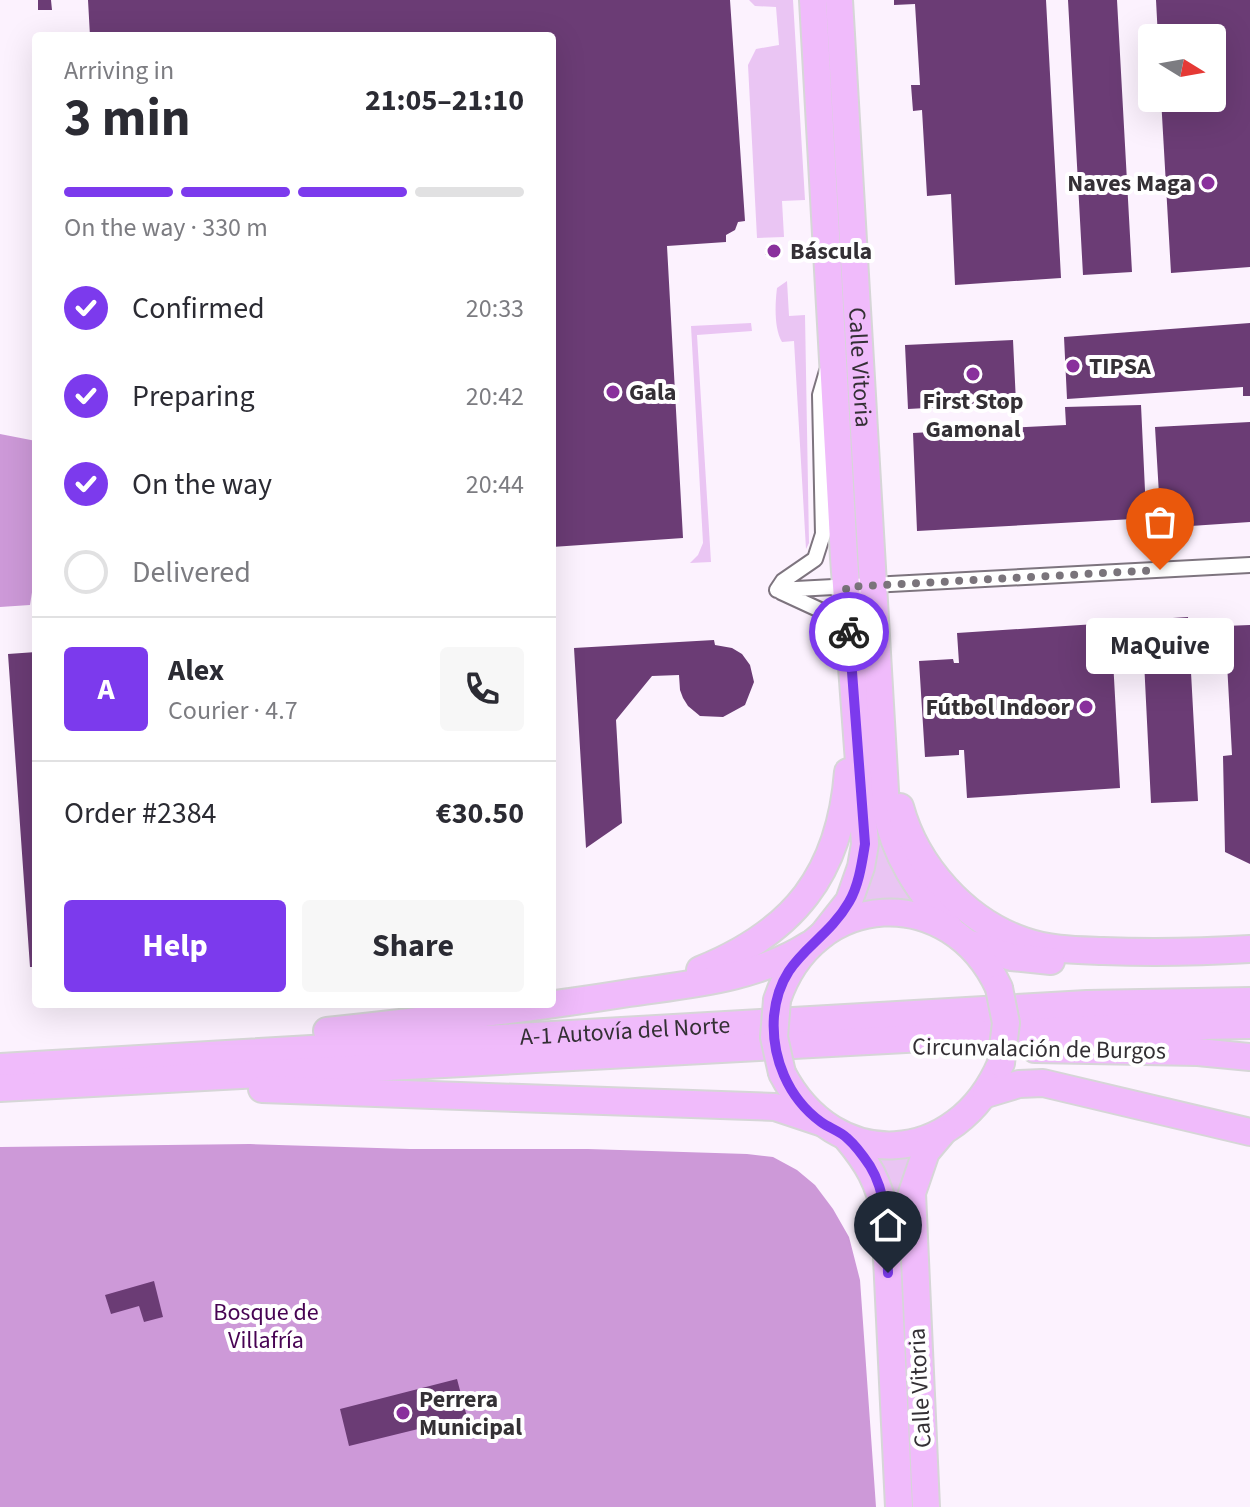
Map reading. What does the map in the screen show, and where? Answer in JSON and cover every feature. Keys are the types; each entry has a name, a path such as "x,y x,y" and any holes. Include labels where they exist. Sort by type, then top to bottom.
{"highway":[{"name":"Calle Vitoria","path":"813,0 846,587 865,844 849,901 816,939"},
{"name":"Calle Vitoria","path":"839,0 883,735 882,772 889,829 909,875 949,927"},
{"path":"556,1004 691,974 735,956 764,938 787,917 822,872 839,831 848,774 843,678 850,645"},
{"path":"883,735 902,815 912,838 928,867 945,888 984,921 1023,941 1051,948 1122,952 1250,949"},
{"path":"13,1087 278,1089 775,1107 820,1122 846,1137 889,1145 918,1142 942,1133 973,1110 986,1094 1001,1063 1006,1023 999,988 988,965 971,944 949,927 928,918 890,912 846,920 787,959 749,972 556,1004"},
{"path":"816,939 788,972 777,1000 774,1037 782,1073 801,1103 820,1122"},
{"path":"971,944 1011,957 1046,961 1126,960 1214,951"},
{"name":"A-1 Autovía del Norte","path":"0,1066 1087,1004 1250,1001"},
{"path":"509,1012 533,1008"},
{"path":"0,1066 20,1055 246,1039 533,1008"},
{"name":"A-1 Autovía del Norte","path":"13,1087 1109,1028 1250,1025"},
{"name":"Circunvalación de Burgos","path":"828,1045 1170,1051 1250,1057"},
{"path":"986,1094 1019,1084 1043,1083 1250,1132"},
{"name":"Calle Vitoria","path":"926,1507 912,1193 926,1152 942,1133"},
{"name":"Calle Vitoria","path":"846,1137 876,1178 885,1216 899,1507"}],"street":[{"path":"777,590 783,581 815,559 823,534 820,395 833,356"},
{"path":"838,452 849,476 857,569 872,587"},
{"path":"777,590 1250,565"},
{"name":"Calle Vitoria","path":"846,587 861,600 873,723 883,735"},
{"path":"777,590 820,610 841,627 850,645"}],"shaded area":[{"path":"749,0 793,0 805,200 782,201 784,237 757,238 748,65 756,49 779,45 776,7 755,6"},
{"path":"787,281 789,316 805,315 809,543 806,549 794,341 782,342 776,316 777,288"},
{"path":"751,323 752,331 697,335 711,562 690,563 703,543 691,326"},
{"path":"866,735 917,902 878,899 861,905 873,870"},
{"path":"876,1155 910,1156 899,1191 917,1507 908,1507 887,1176"}],"green space":[{"path":"0,434 32,440 32,592 30,605 0,607"},
{"name":"Bosque de Villafría","path":"250,1144 747,1154 773,1157 797,1170 815,1185 833,1209 849,1237 860,1280 876,1507 0,1507 0,1147"}],"building":[{"path":"38,0 51,0 52,10 38,10"},
{"name":"Gala","path":"88,0 730,0 745,221 738,222 735,230 726,235 726,242 667,246 683,538 556,547 556,32 90,32"},
{"path":"894,0 1046,0 1061,278 955,285 951,194 927,196 922,110 913,111 911,85 920,85 915,4 894,5"},
{"name":"Naves Maga","path":"1068,0 1117,0 1132,272 1083,275"},
{"name":"Naves Maga","path":"1156,0 1250,0 1250,267 1171,273 1162,112 1226,112 1226,24 1157,24"},
{"name":"Báscula","path":"782,247 783,254 765,255 765,248"},
{"path":"1250,323 1250,396 1243,396 1243,387 1067,399 1064,337"},
{"path":"1013,340 1016,403 908,409 905,345"},
{"path":"1141,405 1146,512 1133,513 1133,519 917,531 913,433 1066,425 1065,407"},
{"path":"1250,422 1250,522 1161,528 1155,427"},
{"path":"1188,617 1198,801 1151,803 1142,620"},
{"path":"1111,623 1120,788 967,798 964,750 959,750 959,755 925,757 919,661 953,659 954,663 959,663 957,633"},
{"path":"1250,625 1250,864 1225,852 1223,756 1232,755 1225,626"},
{"path":"714,640 715,645 732,648 742,654 750,665 754,682 745,705 723,717 700,716 683,698 679,675 652,676 616,720 622,823 586,848 574,648"},
{"path":"32,652 32,967 30,967 8,654"},
{"path":"154,1281 163,1317 144,1322 139,1306 111,1314 105,1295"},
{"name":"Perrera Municipal","path":"457,1379 467,1417 349,1446 340,1409"}],"way so far":[{"path":"849,632 846,587 1160,570"}],"place":[{"name":"Naves Maga","path":"1208,183"},
{"name":"Báscula","path":"774,251"},
{"name":"TIPSA","path":"1073,366"},
{"name":"First Stop Gamonal","path":"973,374"},
{"name":"Gala","path":"613,392"},
{"name":"MaQuive","path":"1160,570"},
{"name":"Fútbol Indoor","path":"1086,707"},
{"name":"Perrera Municipal","path":"403,1413"}],"route":[{"path":"849,632 865,844 861,867 849,901 788,972 777,1000 774,1037 782,1073 791,1090 820,1122 846,1137 876,1178 885,1216 888,1273"}]}
